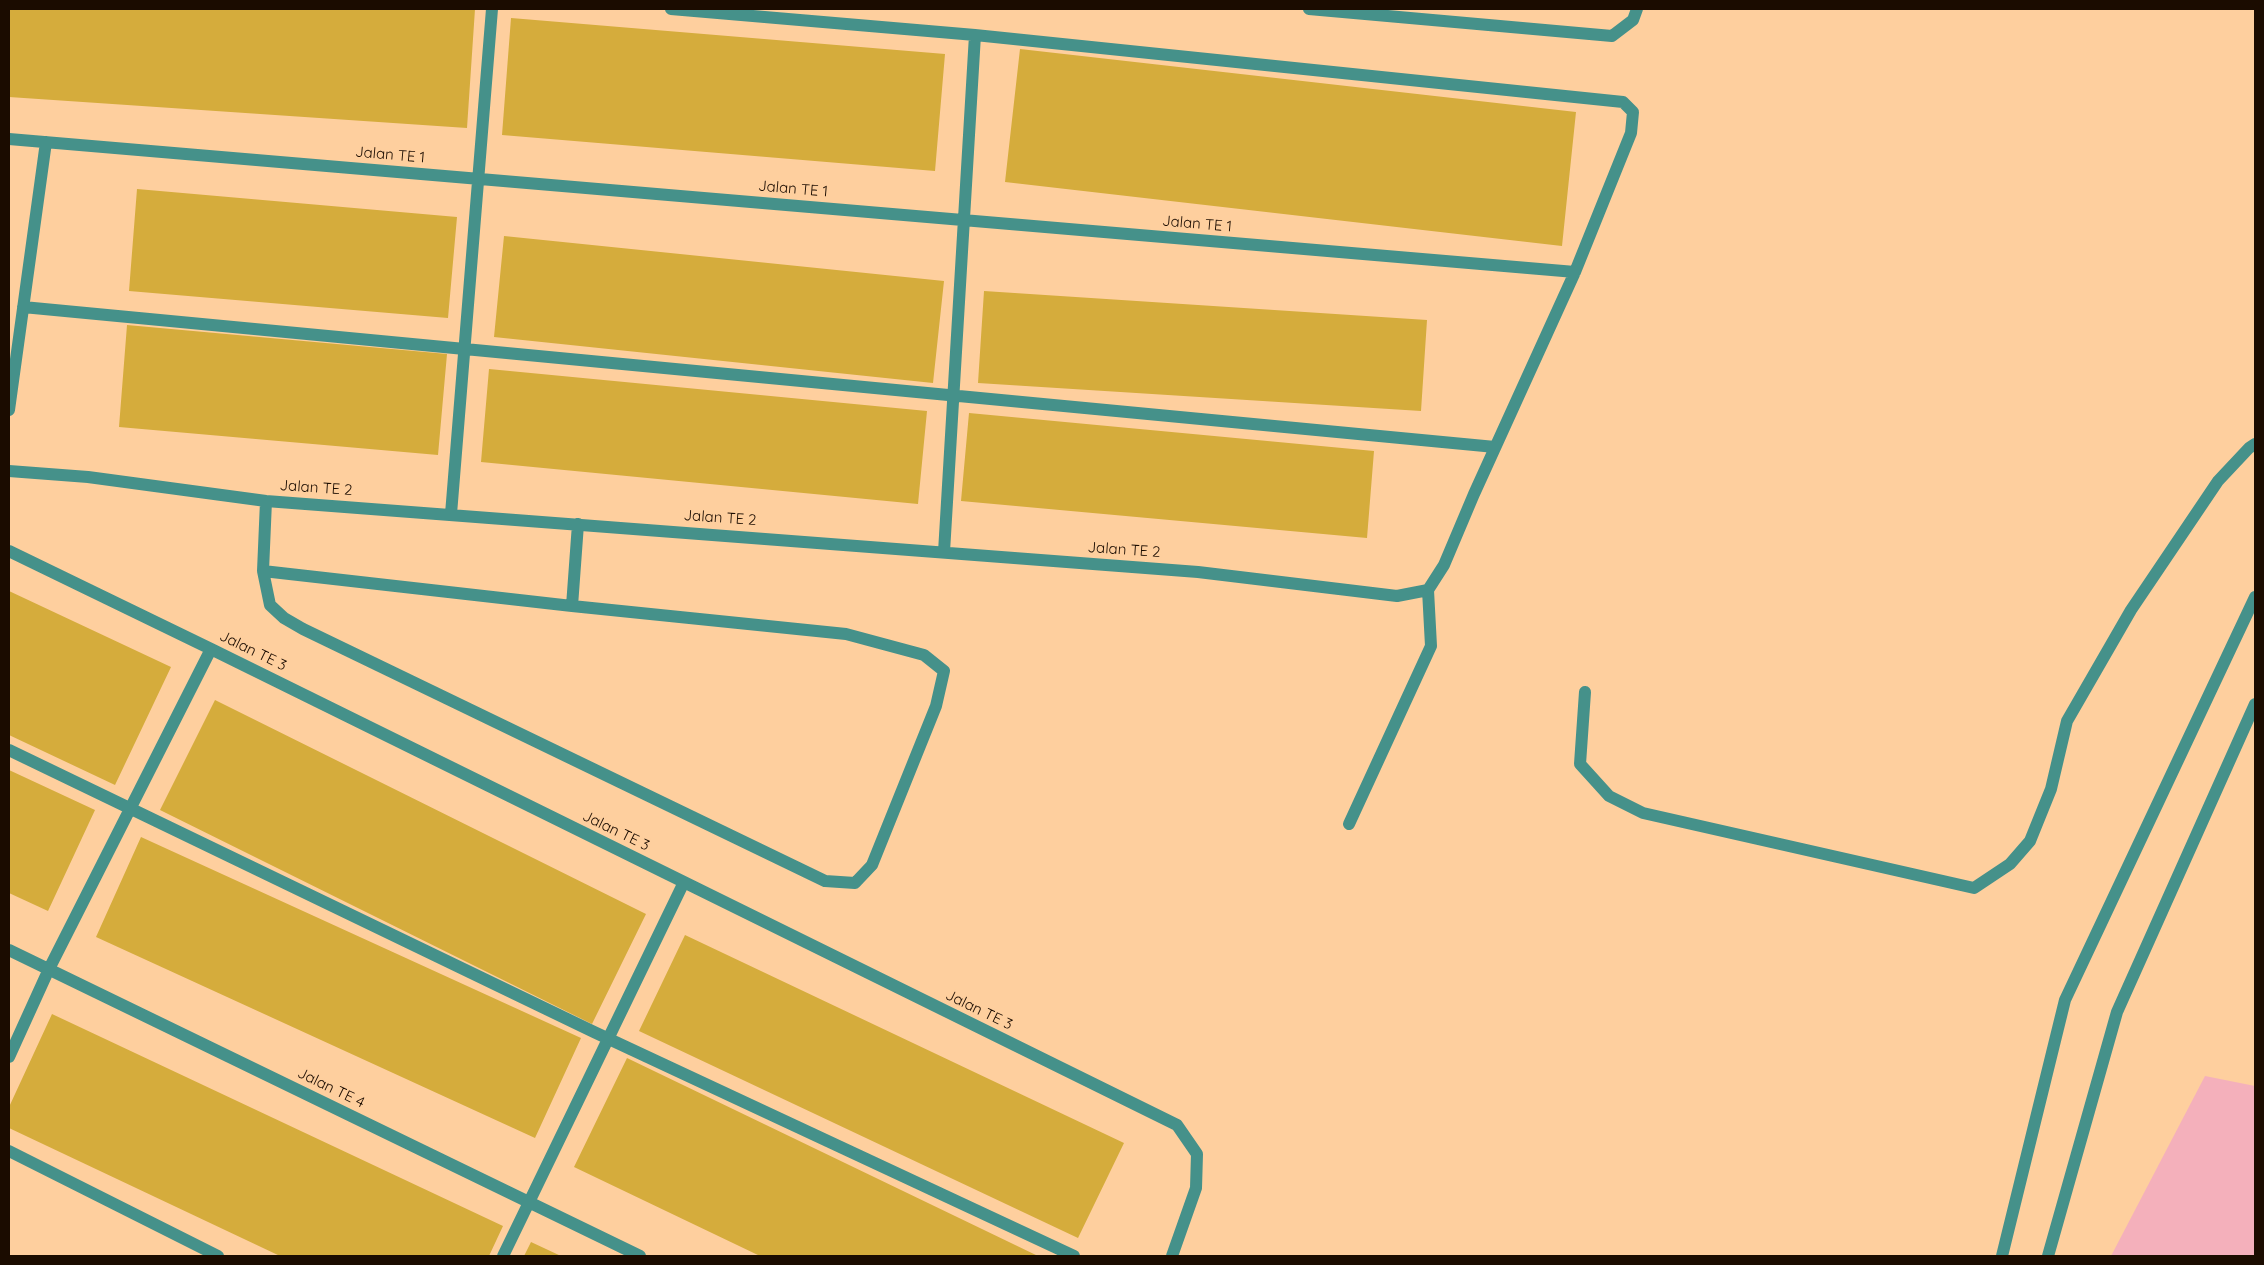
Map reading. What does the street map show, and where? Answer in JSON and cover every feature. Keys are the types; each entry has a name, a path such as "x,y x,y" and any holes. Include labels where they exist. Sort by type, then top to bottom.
{"street":[{"path":"451,514 492,9"},
{"path":"671,9 975,35 1623,102 1633,112 1631,133 1575,272 1495,447 1444,565 1428,590 1432,646 1349,824"},
{"path":"1309,9 1612,36 1633,20 1637,9"},
{"path":"944,552 975,35"},
{"name":"Jalan TE 1","path":"9,139 1575,272"},
{"path":"9,410 46,142"},
{"path":"23,307 1495,447"},
{"path":"1585,692 1580,764 1609,796 1643,813 1974,888 2010,864 2030,841 2052,789 2067,721 2131,610 2218,481 2255,444"},
{"name":"Jalan TE 2","path":"9,471 88,477 266,500 1198,572 1397,596 1428,590"},
{"path":"263,572 846,634 924,655 944,670 936,706 872,865 855,883 825,881 303,629 284,618 270,605 263,572 266,500"},
{"path":"572,606 578,524"},
{"name":"Jalan TE 3","path":"9,551 1176,1125 1197,1154 1196,1188 1172,1256"},
{"path":"2002,1256 2065,1000 2255,597"},
{"path":"9,1057 49,969 211,649"},
{"path":"2048,1256 2117,1012 2255,704"},
{"path":"9,750 608,1039 1074,1256"},
{"path":"503,1256 684,882"},
{"name":"Jalan TE 4","path":"9,950 640,1256"},
{"path":"9,1151 218,1256"}],"shaded area":[{"path":"2205,1076 2255,1086 2255,1256 2111,1256"}],"building":[{"path":"9,9 475,9 467,128 9,97"},
{"path":"511,18 945,54 935,171 502,135"},
{"path":"1020,49 1576,112 1562,246 1005,182"},
{"path":"137,189 457,217 448,318 129,291"},
{"path":"504,236 944,281 933,383 494,337"},
{"path":"984,291 1427,320 1421,411 978,383"},
{"path":"127,325 447,354 438,455 119,427"},
{"path":"489,369 927,411 918,504 481,462"},
{"path":"969,413 1374,451 1367,538 961,501"},
{"path":"9,591 171,667 115,785 9,735"},
{"path":"215,700 646,914 592,1024 160,810"},
{"path":"9,770 95,810 48,911 9,893"},
{"path":"141,837 581,1038 535,1138 96,937"},
{"path":"685,935 1124,1143 1078,1238 639,1031"},
{"path":"52,1014 503,1226 489,1256 280,1256 9,1128 9,1107"},
{"path":"627,1058 1038,1256 760,1256 574,1167"},
{"path":"531,1242 561,1256 524,1256"}]}
